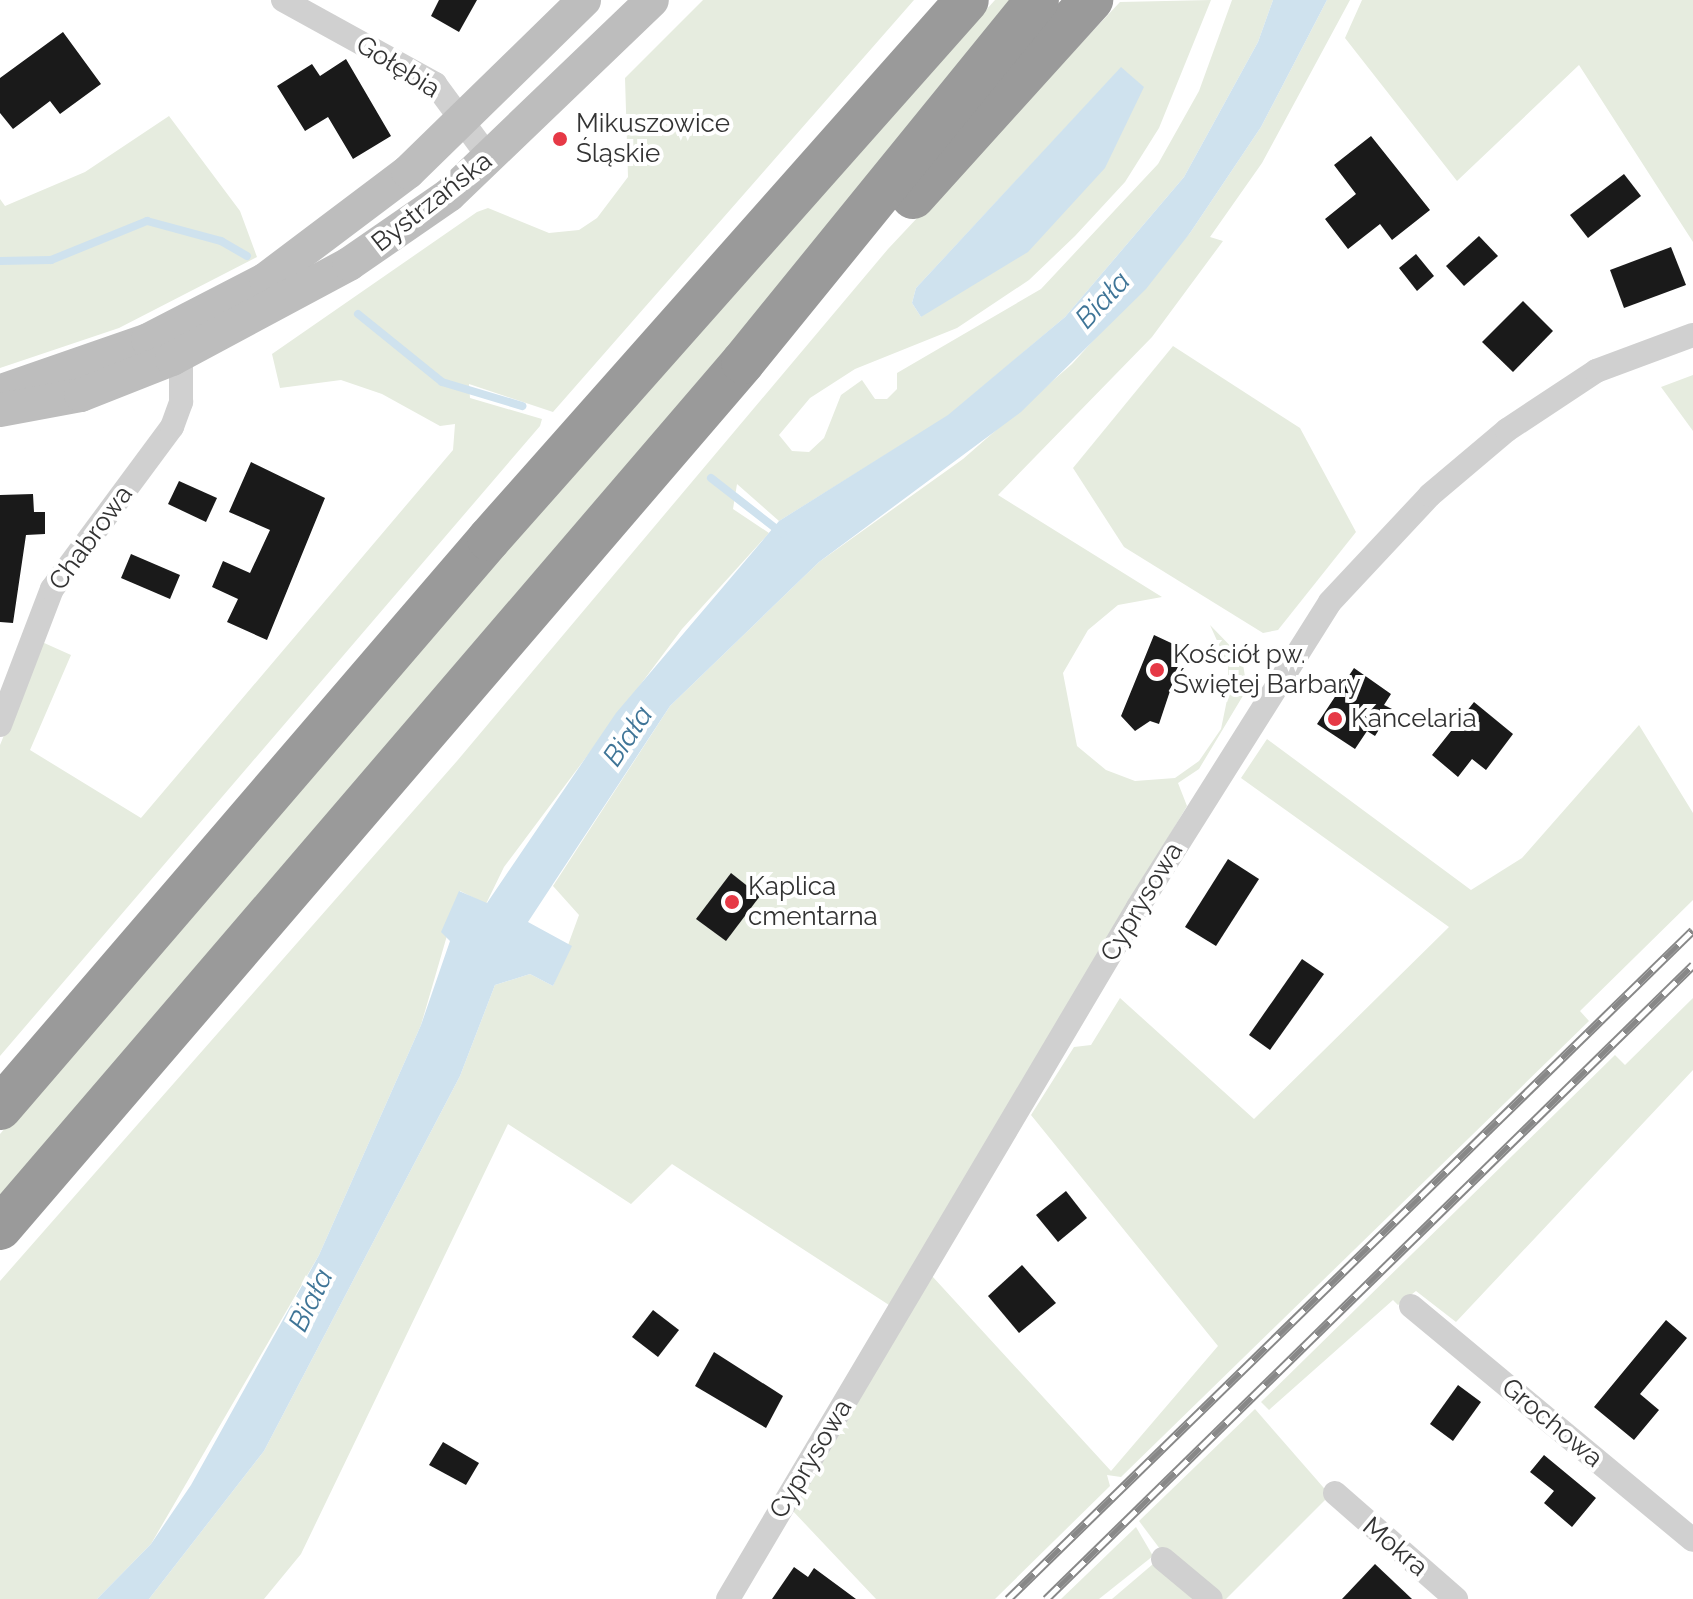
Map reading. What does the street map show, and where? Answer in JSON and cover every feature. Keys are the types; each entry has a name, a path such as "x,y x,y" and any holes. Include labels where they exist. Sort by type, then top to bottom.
{"highway":[{"path":"0,1108 500,527 967,0"},
{"path":"0,1228 743,362 1037,0"},
{"path":"743,362 807,314 1091,0"}],"main road":[{"name":"Bystrzańska","path":"0,391 81,368 192,321 332,234 463,119 584,0"},
{"name":"Bystrzańska","path":"0,410 81,395 178,356 349,264 490,159 652,0"}],"street":[{"name":"Gołębia","path":"283,0 435,84 490,159"},
{"path":"178,356 192,321"},
{"name":"Cyprysowa","path":"728,1599 1205,797 1330,602 1420,504 1507,430 1596,371 1693,335"},
{"name":"Chabrowa","path":"0,725 52,589 172,427 181,402 178,356"},
{"name":"Grochowa","path":"1411,1306 1693,1540"},
{"name":"Mokra","path":"1335,1493 1456,1599"},
{"path":"1163,1559 1211,1599"}],"shaded area":[{"path":"703,0 914,0 553,412 469,384 470,398 542,419 540,426 0,1056 0,745 42,642 71,655 30,750 141,818 453,450 455,424 440,426 382,394 341,380 280,388 272,354 477,212 488,208 549,233 579,230 597,218 628,177 625,78"},
{"path":"995,0 1016,0 680,410 0,1200 0,1134 576,465"},
{"path":"1211,0 1159,128 1125,182 1029,280 957,328 855,369 810,398 779,435 792,451 809,452 824,438 841,395 862,380 875,399 887,399 897,389 897,373 1041,289 1158,164 1199,91 1232,0 1273,0 1258,42 1184,177 1065,317 948,416 779,521 737,484 733,509 769,533 682,629 504,867 486,904 460,891 421,1025 319,1255 151,1544 97,1599 0,1599 0,1281 457,761 888,249 1120,2","holes":["1121,68 1143,87 921,317 912,303 916,288"]},
{"path":"1327,0 1350,0 1262,163 1210,237 1223,241 1152,337 998,495 1162,597 1118,605 1088,630 1063,673 1077,746 1106,770 1135,781 1175,778 1199,761 1221,729 1228,695 1228,665 1210,625 1242,658 1247,689 1199,769 1178,783 1187,806 889,1305 672,1164 631,1204 508,1124 301,1554 264,1599 149,1599 264,1451 460,1076 495,985 530,974 553,986 579,915 553,886 670,706 819,562 963,459 1072,364 1190,233 1261,127"},
{"path":"1362,0 1693,0 1693,242 1579,65 1457,181 1345,38"},
{"path":"169,116 240,211 257,257 119,328 0,368 0,199 5,206 85,172"},
{"path":"1173,346 1300,428 1356,532 1278,630 1263,633 1124,547 1073,468"},
{"path":"1693,375 1693,431 1661,387"},
{"path":"1639,725 1693,813 1693,900 1580,1011 1589,1021 1121,1477 1107,1475 1110,1486 995,1599 876,1599 791,1509 932,1276 1111,1471 1218,1346 1031,1115 1074,1047 1091,1045 1120,998 1254,1119 1449,927 1241,778 1267,739 1471,890 1522,858"},
{"path":"1693,998 1693,1070 1456,1322 1416,1291 1398,1305 1393,1300 1269,1410 1261,1402 1615,1055 1625,1065"},
{"path":"1255,1409 1330,1495 1226,1599 1217,1599 1163,1553 1139,1521"},
{"path":"1136,1527 1153,1556 1099,1599 1061,1599"},
{"path":"1153,1564 1205,1599 1112,1599"}],"water":[{"name":"Biała","path":"1273,0 1327,0 1261,127 1190,233 1146,289 1021,412 819,562 670,706 528,922 572,946 553,986 530,974 495,985 460,1076 264,1451 149,1599 97,1599 151,1544 191,1485 319,1255 421,1025 450,941 441,932 459,891 487,903 616,713 779,521 948,415 1065,317 1184,177 1258,42"},
{"path":"1121,67 1144,87 1105,168 1028,252 921,317 912,303 916,288"}],"building":[{"path":"439,0 477,0 459,32 431,16"},
{"path":"63,32 101,84 60,114 50,101 13,129 0,113 0,78"},
{"path":"346,59 391,136 353,159 328,117 305,131 277,86 312,64 320,76"},
{"path":"1371,136 1430,210 1392,240 1380,224 1348,249 1325,219 1356,194 1334,165"},
{"path":"1624,174 1641,196 1588,238 1570,215"},
{"path":"1479,236 1498,256 1464,286 1446,266"},
{"path":"1671,247 1686,285 1624,308 1610,270"},
{"path":"1416,254 1434,276 1417,291 1399,268"},
{"path":"1523,301 1553,331 1513,372 1482,342"},
{"path":"251,462 325,498 267,640 227,622 238,599 212,587 223,561 250,573 270,530 229,512"},
{"path":"179,481 217,498 206,522 168,504"},
{"path":"33,494 34,512 45,512 45,534 26,535 13,623 0,622 0,495"},
{"path":"131,554 180,575 170,599 121,578"},
{"name":"Kościół pw. Świętej Barbary","path":"1154,635 1184,649 1159,724 1150,721 1135,731 1121,716"},
{"path":"1354,668 1391,694 1384,705 1392,709 1375,736 1367,731 1355,749 1317,724"},
{"path":"1474,702 1513,734 1486,770 1472,759 1458,777 1432,755"},
{"path":"1228,859 1259,879 1216,946 1185,927"},
{"name":"Kaplica cmentarna","path":"731,873 760,896 726,941 696,919"},
{"path":"1302,959 1324,974 1270,1050 1249,1035"},
{"path":"1066,1191 1087,1218 1058,1242 1036,1215"},
{"path":"1022,1265 1056,1303 1019,1333 988,1296"},
{"path":"653,1310 679,1330 658,1357 632,1337"},
{"path":"1666,1320 1687,1338 1640,1394 1659,1410 1634,1440 1594,1407"},
{"path":"714,1352 783,1396 766,1428 695,1386"},
{"path":"1458,1385 1481,1402 1453,1441 1430,1424"},
{"path":"443,1442 479,1463 466,1485 429,1465"},
{"path":"1544,1455 1596,1498 1572,1527 1544,1503 1554,1491 1530,1472"},
{"path":"1375,1564 1412,1599 1342,1599"},
{"path":"794,1567 808,1577 814,1568 856,1599 772,1599"}],"waterway":[{"path":"0,261 51,260 147,221 221,241 247,256"},
{"path":"358,314 442,382 522,406"},
{"path":"711,478 783,534"}],"railway":[{"path":"1008,1599 1693,930"},
{"path":"1046,1599 1693,965"}],"place":[{"name":"Mikuszowice Śląskie","path":"560,139"},
{"name":"Kościół pw. Świętej Barbary","path":"1157,670"},
{"name":"Kancelaria","path":"1335,719"},
{"name":"Kaplica cmentarna","path":"732,902"}]}
